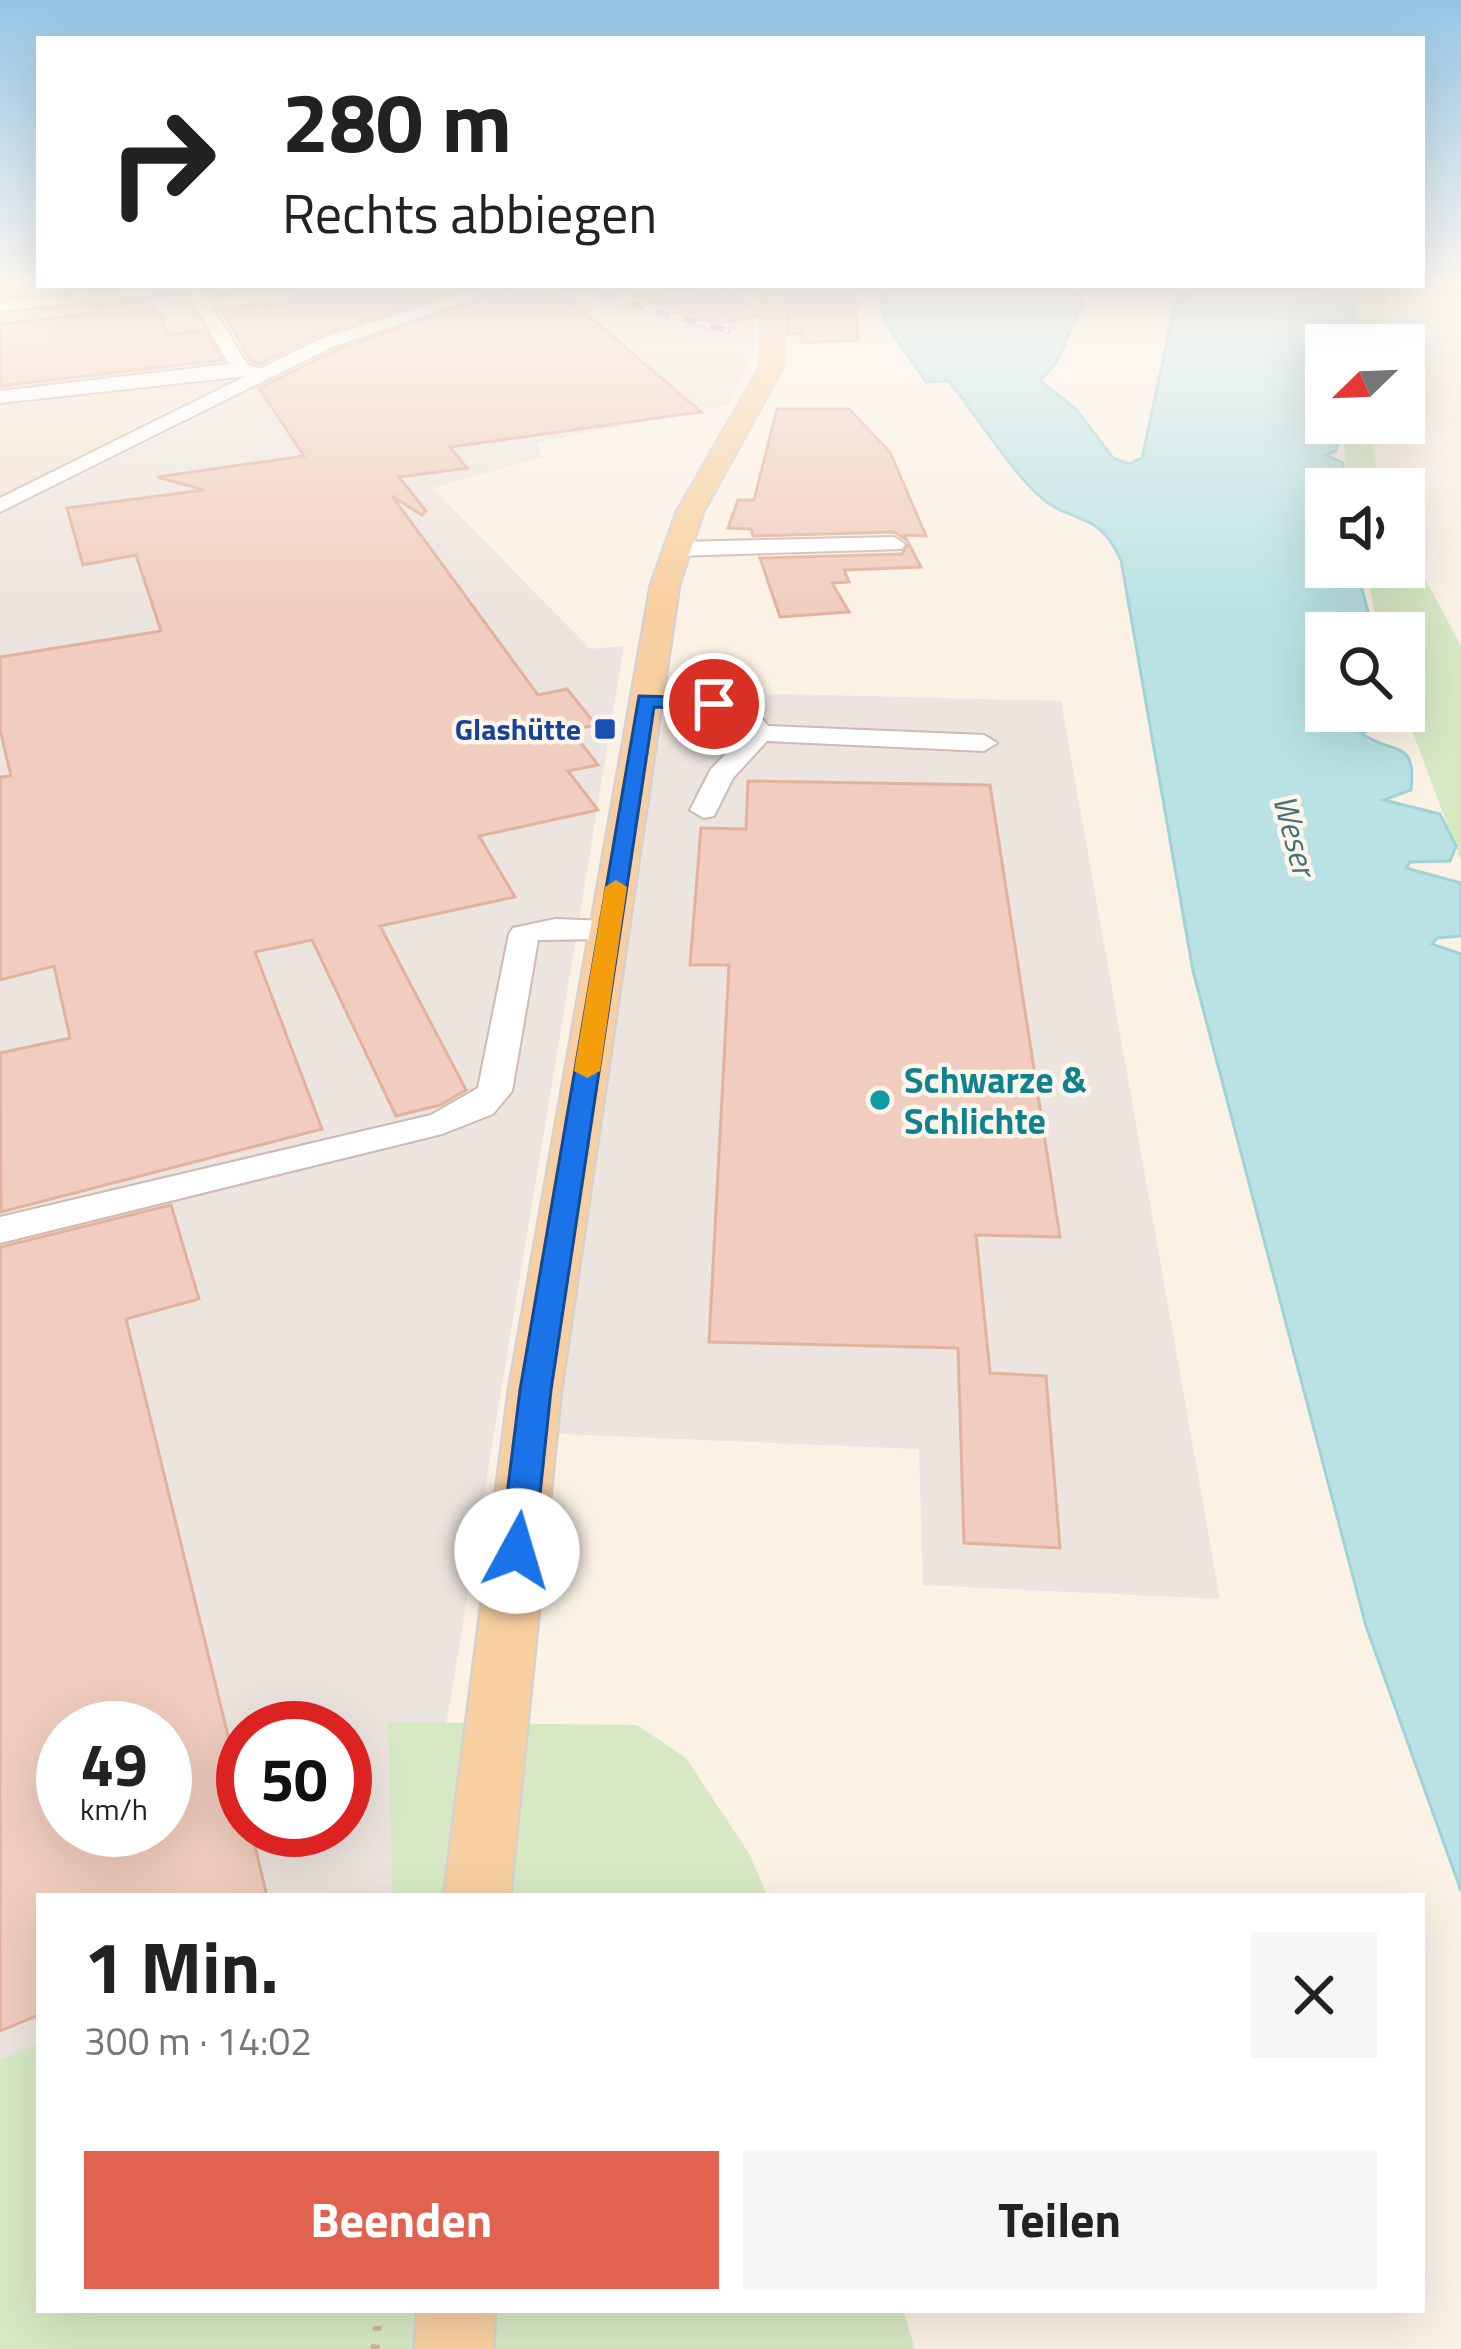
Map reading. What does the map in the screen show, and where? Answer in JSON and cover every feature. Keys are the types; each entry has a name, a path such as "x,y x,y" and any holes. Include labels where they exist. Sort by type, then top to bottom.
{"main road":[{"path":"477,1893 535,1390 646,700 676,549 690,512 758,392"},
{"path":"454,2349 456,2313"}],"street":[{"path":"0,397 45,392"},
{"path":"0,506 231,392"},
{"path":"676,549 894,544"},
{"path":"646,700 738,706 760,733 984,743"},
{"path":"704,810 721,776 760,733"},
{"path":"0,1230 442,1123 481,1106 495,1091 524,934 556,928 610,930"}],"path":[{"path":"375,2349 379,2313"}],"shaded area":[{"path":"0,392 311,392 221,407 0,507"},
{"path":"311,392 735,392 729,405 537,443 543,457 433,488 590,649 624,646 418,1893 36,1893 36,2106 0,2112 0,514 221,407"},
{"path":"668,691 1061,701 1220,1599 923,1585 919,1449 538,1433"}],"green space":[{"path":"1344,444 1373,444 1377,468 1346,468"},
{"path":"1425,578 1461,646 1461,861 1413,732 1425,732 1425,612 1375,612 1369,588 1425,588"},
{"path":"388,1722 637,1725 686,1758 750,1855 766,1893 393,1893"},
{"path":"36,2045 36,2313 904,2313 915,2349 0,2349 0,2060"}],"water":[{"name":"Weser","path":"957,392 1054,392 1076,409 1113,458 1129,464 1142,458 1156,392 1305,392 1305,444 1338,444 1336,451 1326,455 1344,468 1305,468 1305,588 1362,588 1368,612 1305,612 1305,732 1364,732 1406,755 1411,790 1384,800 1440,814 1456,846 1450,861 1410,862 1406,868 1461,883 1461,936 1437,938 1432,944 1461,954 1461,1891 1366,1626 1193,971 1121,560 1094,525 1055,507 1032,489"}],"building":[{"path":"261,392 677,392 701,412 450,447 467,468 399,477 426,511 422,515 392,496 538,695 567,689 596,725 571,730 598,765 568,771 598,810 479,836 515,897 380,926 466,1090 440,1105 396,1116 312,940 255,952 322,1129 1,1212 0,1053 70,1038 54,966 0,980 0,777 11,776 0,729 0,657 161,631 136,555 83,565 67,508 204,490 157,477 304,456"},
{"path":"777,409 849,409 890,452 926,536 905,535 907,540 894,532 753,536 751,529 728,528 738,500 754,500"},
{"path":"909,544 921,567 844,570 849,582 832,583 849,612 780,617 760,558 902,554"},
{"name":"Schwarze & Schlichte","path":"748,781 990,785 1060,1237 976,1235 990,1373 1046,1376 1060,1548 964,1543 958,1348 709,1342 729,965 690,965 701,828 746,829"},
{"path":"171,1205 199,1299 126,1319 220,1701 216,1857 258,1857 266,1893 36,1893 36,2016 0,2031 0,1247"}],"slow traffic":[{"path":"587,1071 616,887"}],"place":[{"name":"Glashütte","path":"605,729"},
{"name":"Schwarze & Schlichte","path":"880,1100"}],"route":[{"path":"517,1551 535,1390 646,700 714,704"}]}
